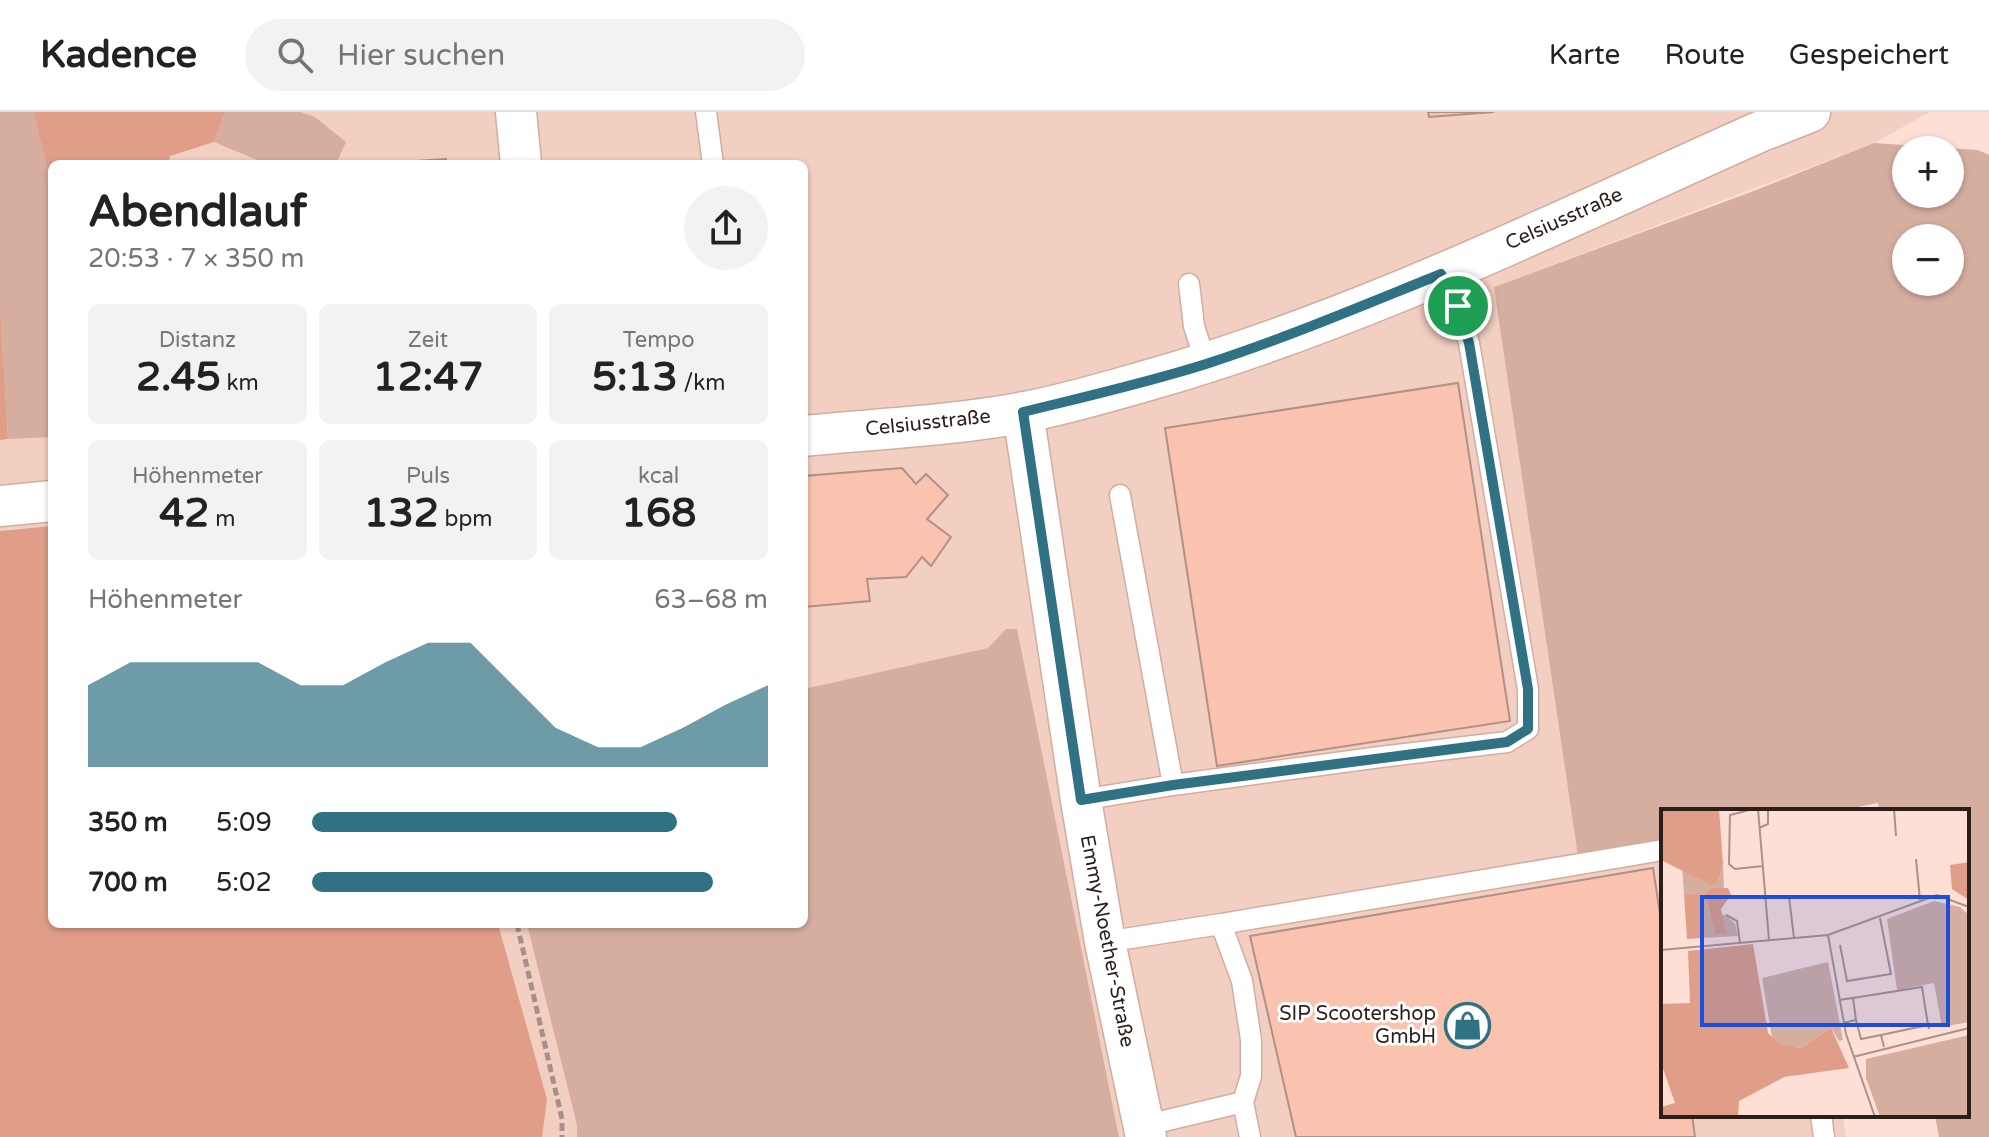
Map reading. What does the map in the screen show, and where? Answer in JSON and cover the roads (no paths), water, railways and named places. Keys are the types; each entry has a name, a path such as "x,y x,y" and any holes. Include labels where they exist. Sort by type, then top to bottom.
{"street":[{"path":"516,112 521,160"},
{"name":"Celsiusstraße","path":"808,436 1023,412 1206,364 1313,326 1441,274 1756,122 1810,112"},
{"name":"Emmy-Noether-Straße","path":"1023,412 1081,800 1105,942 1144,1132"},
{"path":"0,506 48,501"}],"lane":[{"path":"706,112 712,160"},
{"path":"1081,800 1173,785 1507,742 1528,729 1528,689 1471,357 1458,306 1441,274"},
{"path":"1189,284 1194,326 1206,364"},
{"path":"1120,495 1173,785"},
{"path":"1105,942 1661,850"},
{"path":"1221,924 1242,981 1251,1040 1251,1076 1243,1102 1250,1137"},
{"path":"1144,1132 1243,1102"},
{"path":"1821,1117 1824,1137"}],"place":[{"name":"SIP Scootershop GmbH","path":"1467,1026"}]}
